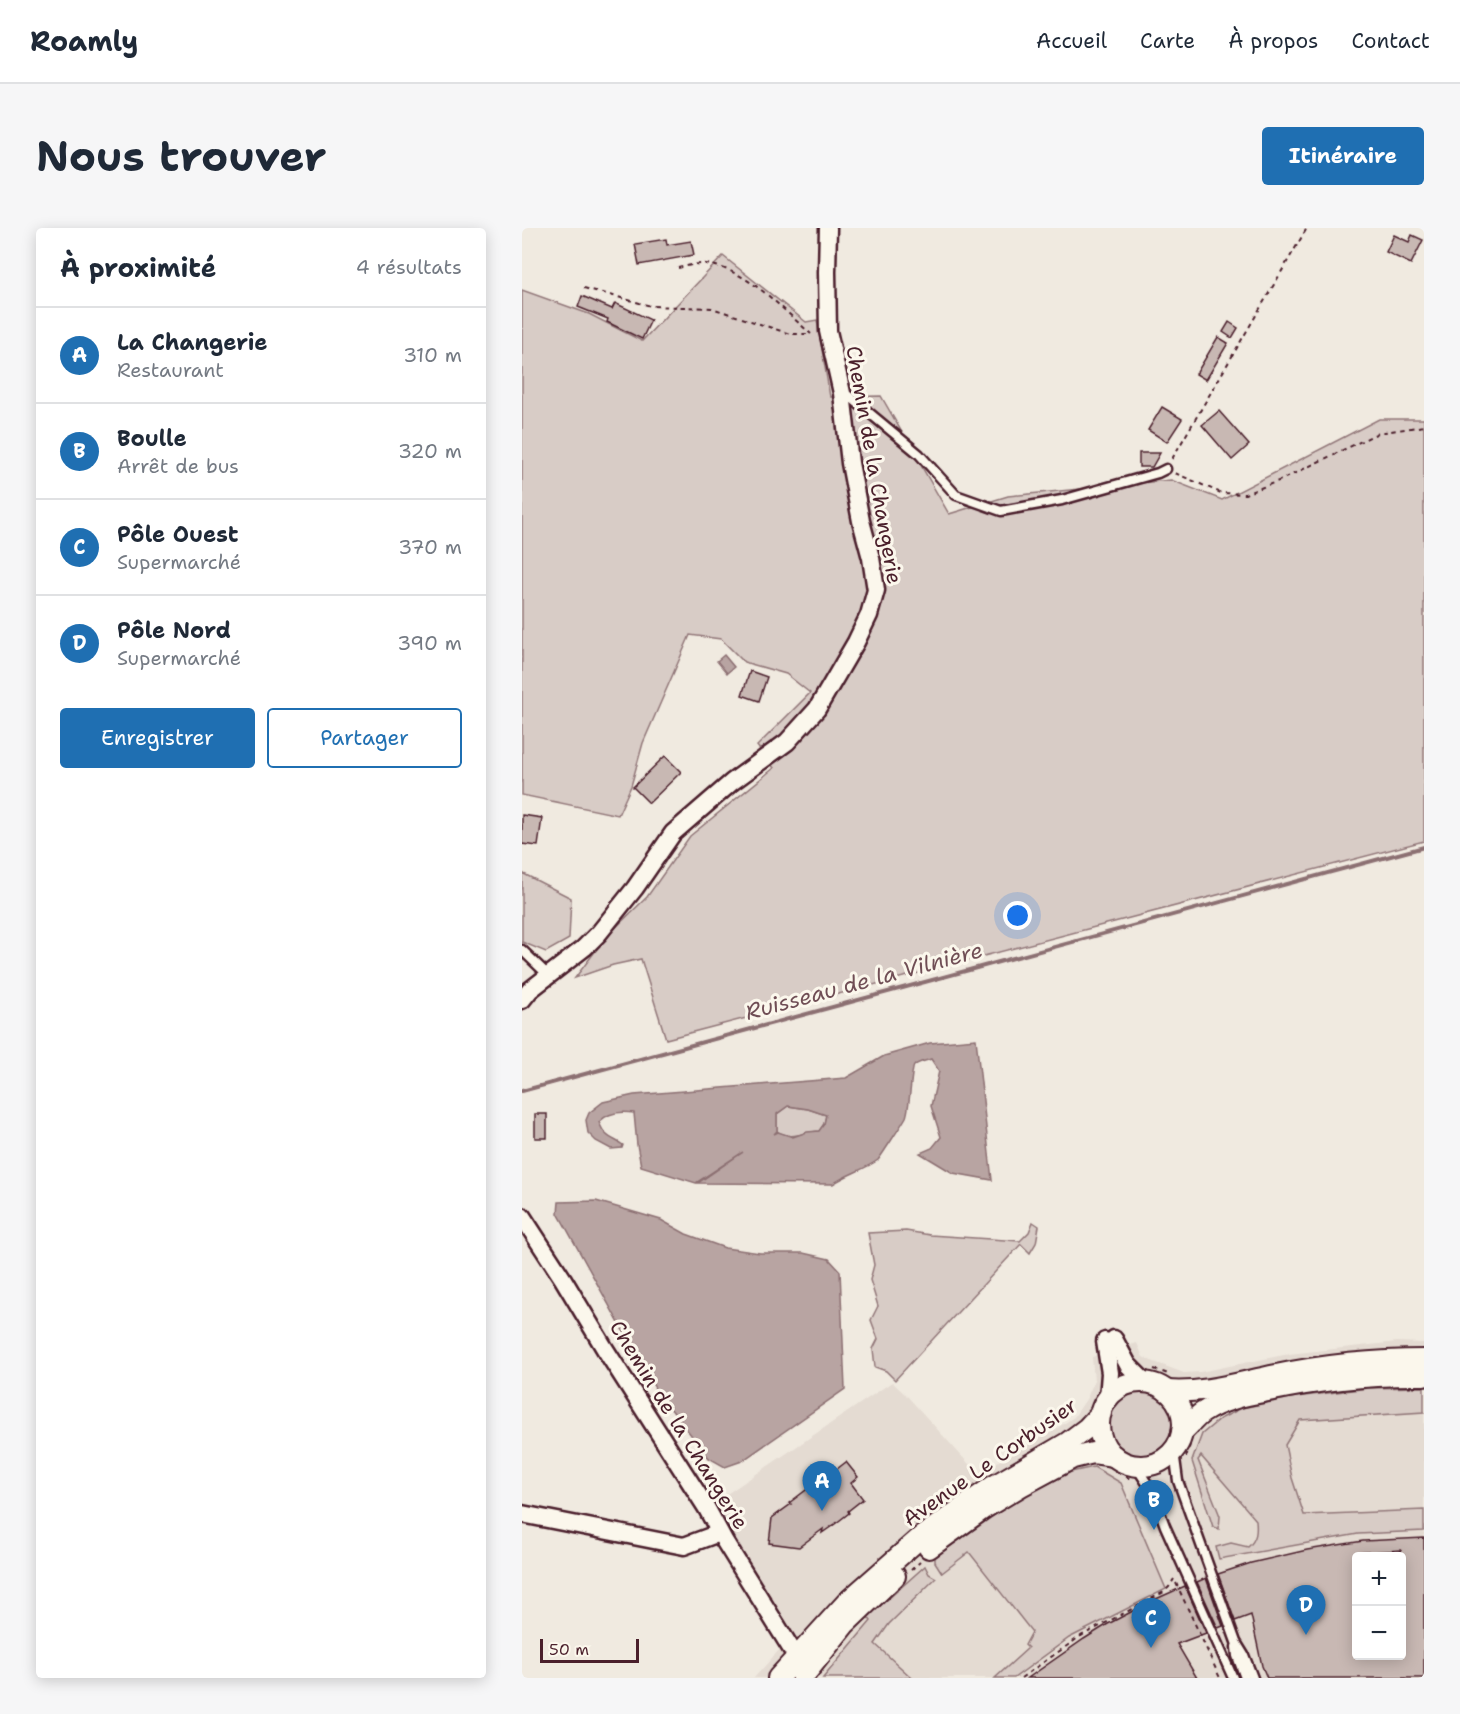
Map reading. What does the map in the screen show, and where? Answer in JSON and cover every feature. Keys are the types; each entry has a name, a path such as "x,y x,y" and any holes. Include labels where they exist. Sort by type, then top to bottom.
{"street":[{"name":"Chemin de la Changerie","path":"522,1000 530,990 584,948 599,933 634,888 672,832 732,782 787,742 817,710 869,615 876,590 850,463 842,393 828,331 828,228"},
{"name":"Chemin de la Changerie","path":"522,1216 706,1507 719,1533 797,1658"},
{"path":"1145,1382 1128,1365 1109,1340 1110,1373 1100,1423 1104,1444 1115,1463 1148,1465 1164,1459 1182,1442 1196,1417 1206,1410 1251,1394 1323,1381 1424,1375"},
{"path":"1167,1391 1206,1390 1329,1366 1424,1360"},
{"path":"1105,1406 1116,1391 1124,1386 1145,1382 1156,1385 1167,1391 1176,1401 1183,1419 1182,1442"},
{"name":"Avenue Le Corbusier","path":"778,1678 847,1602 921,1537 992,1486 1067,1443 1078,1435 1105,1406"},
{"name":"Avenue Le Corbusier","path":"802,1678 845,1624 891,1579 937,1541 983,1509 1073,1458 1093,1453 1115,1463"},
{"path":"522,1514 684,1546 719,1533"}],"lane":[{"path":"842,393 849,396 919,454 956,495 1001,511 1062,500 1166,469"},
{"path":"522,950 548,975"},
{"path":"1182,1442 1177,1476 1236,1642 1253,1678"},
{"path":"1135,1465 1149,1487 1233,1678"},
{"path":"1236,1642 1237,1656 1245,1678"}],"path":[{"path":"1308,228 1166,469 1221,493 1245,494 1281,480 1378,433 1424,426"},
{"path":"678,268 705,263 731,272 761,290 811,334"},
{"path":"584,288 651,306 712,308 790,334 828,331"},
{"path":"1177,1476 1188,1472 1182,1442"},
{"path":"1115,1463 1139,1490 1149,1487"},
{"path":"1022,1678 1081,1636 1164,1592 1175,1581 1220,1678"}],"shaded area":[{"path":"723,256 806,322 817,320 830,397 881,396 949,514 1008,496 1171,480 1222,500 1379,419 1424,419 1424,841 666,1039 641,959 613,965 575,978 606,937 647,897 690,836 774,768 757,746 810,693 786,674 744,662 721,639 690,635 643,743 631,786 618,815 522,795 522,290 589,314 642,341"},
{"path":"724,655 734,667 727,673 717,661"},
{"path":"522,873 571,898 569,939 546,952 522,942"},
{"path":"976,1039 992,1180 953,1173 920,1153 932,1148 941,1137 931,1106 939,1071 931,1059 914,1066 906,1117 878,1160 833,1184 698,1183 743,1152 696,1183 641,1166 634,1113 615,1113 599,1122 606,1134 623,1145 622,1148 611,1149 596,1141 588,1133 586,1120 589,1113 603,1102 634,1095 846,1078 884,1056 930,1043","holes":["788,1106 826,1115 819,1131 793,1137 778,1132 774,1134 777,1131 777,1114"]},
{"path":"788,1106 826,1115 824,1124 819,1131 793,1136 782,1134 777,1131 777,1114"},
{"path":"596,1201 661,1220 686,1234 725,1248 760,1253 803,1253 829,1259 840,1271 845,1389 742,1461 725,1467 709,1458 656,1390 558,1213 559,1202"},
{"path":"1033,1222 1039,1226 1036,1243 1030,1253 1021,1244 895,1380 886,1371 875,1367 873,1349 878,1339 871,1320 878,1306 870,1280 874,1265 868,1233 906,1231 930,1235 1020,1241 1029,1232"},
{"path":"1397,1342 1424,1343 1424,1678 754,1678 788,1640 712,1504 892,1382 977,1473 1050,1433 1074,1417 1087,1398 1094,1381 1092,1357 1137,1343 1143,1357 1149,1360 1184,1373 1200,1372 1289,1354"},
{"path":"1424,1387 1424,1412 1300,1420 1285,1445 1292,1478 1304,1515 1424,1510 1424,1531 1358,1534 1219,1559 1216,1547 1231,1543 1248,1547 1251,1544 1256,1535 1256,1520 1201,1456 1198,1460 1220,1516 1219,1529 1213,1527 1192,1461 1202,1434 1220,1419 1242,1408 1296,1397 1369,1388"},
{"path":"1141,1391 1159,1397 1167,1405 1173,1423 1167,1441 1159,1449 1141,1455 1123,1449 1115,1441 1109,1423 1115,1405 1123,1397"},
{"path":"1094,1467 1121,1483 1166,1589 1069,1638 1014,1678 995,1678 1028,1648 1025,1645 1032,1632 969,1552 942,1573 935,1562 935,1557 1016,1500 1071,1472"},
{"path":"925,1566 929,1574 936,1578 889,1624 875,1644 912,1678 823,1678 871,1621 868,1617"}],"building":[{"path":"1394,235 1409,242 1412,235 1423,240 1411,264 1386,252"},
{"path":"666,239 667,245 691,241 694,255 639,265 635,244"},
{"path":"582,296 612,309 615,303 651,320 642,339 607,322 608,319 578,307"},
{"path":"1229,322 1238,328 1232,338 1223,332"},
{"path":"1218,337 1228,343 1206,380 1196,374"},
{"path":"1162,407 1182,419 1167,442 1148,430"},
{"path":"1219,411 1249,445 1232,460 1202,425"},
{"path":"1139,453 1160,453 1152,467 1139,467"},
{"path":"750,671 767,677 759,701 742,695"},
{"path":"665,756 681,772 649,803 633,787"},
{"path":"522,815 542,818 538,846 522,844"},
{"path":"535,1114 547,1114 547,1138 535,1138"},
{"path":"846,1462 858,1477 851,1483 863,1499 835,1524 822,1533 823,1529 799,1547 769,1543 772,1518"},
{"path":"1424,1538 1424,1678 1267,1678 1262,1666 1251,1615 1235,1621 1218,1574 1251,1563 1307,1550 1363,1541"},
{"path":"1206,1578 1223,1626 1218,1628 1197,1582"},
{"path":"1185,1586 1206,1633 1177,1644 1197,1678 1028,1678 1108,1624"}],"waterway":[{"name":"Ruisseau de la Vilnière","path":"522,1091 1424,847"}],"place":[{"name":"La Changerie","path":"822,1511"},
{"name":"Boulle","path":"1154,1530"},
{"name":"Pôle Nord","path":"1306,1635"},
{"name":"Pôle Ouest","path":"1151,1648"}]}
